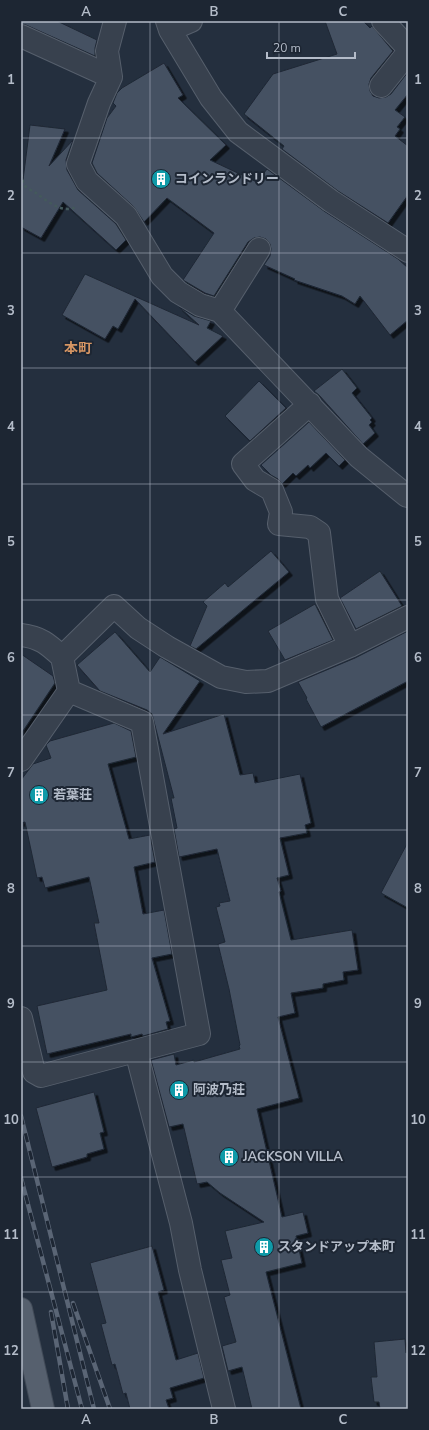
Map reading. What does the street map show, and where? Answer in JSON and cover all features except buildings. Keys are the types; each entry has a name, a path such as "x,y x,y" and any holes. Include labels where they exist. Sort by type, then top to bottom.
{"main road":[{"path":"21,1309 44,1409"}],"street":[{"path":"115,21 107,51 111,77 99,103 78,164 87,181 126,216 162,276 178,292 200,305 220,311 359,457 407,496"},
{"path":"190,21 168,26 211,98 238,132 331,201 408,251"},
{"path":"381,86 407,53 383,21"},
{"path":"21,36 111,77"},
{"path":"220,311 259,250"},
{"path":"310,404 243,464 255,480 272,490 280,512 279,524 310,527 319,534 327,599 350,646"},
{"path":"62,657 114,606 138,628 167,647 221,677 246,682 268,681 350,646 408,617"},
{"path":"21,635 32,636 47,643 62,657 69,691 21,760"},
{"path":"21,1018 34,1072 41,1076 199,1034 142,722 69,691"},
{"path":"136,1051 181,1222 190,1270 224,1409"}],"path":[{"path":"21,174 26,186 53,205 63,209 74,208 83,203 95,189"}],"railway":[{"path":"21,1116 94,1409"},
{"path":"21,1178 82,1409"},
{"path":"73,1303 110,1409"},
{"path":"51,1312 68,1409"}],"place":[{"name":"コインランドリー","path":"161,179"},
{"name":"若葉荘","path":"39,795"},
{"name":"阿波乃荘","path":"179,1090"},
{"name":"JACKSON VILLA","path":"229,1157"},
{"name":"スタンドアップ本町","path":"264,1247"}],"district":[{"name":"本町","path":"78,348"}]}
